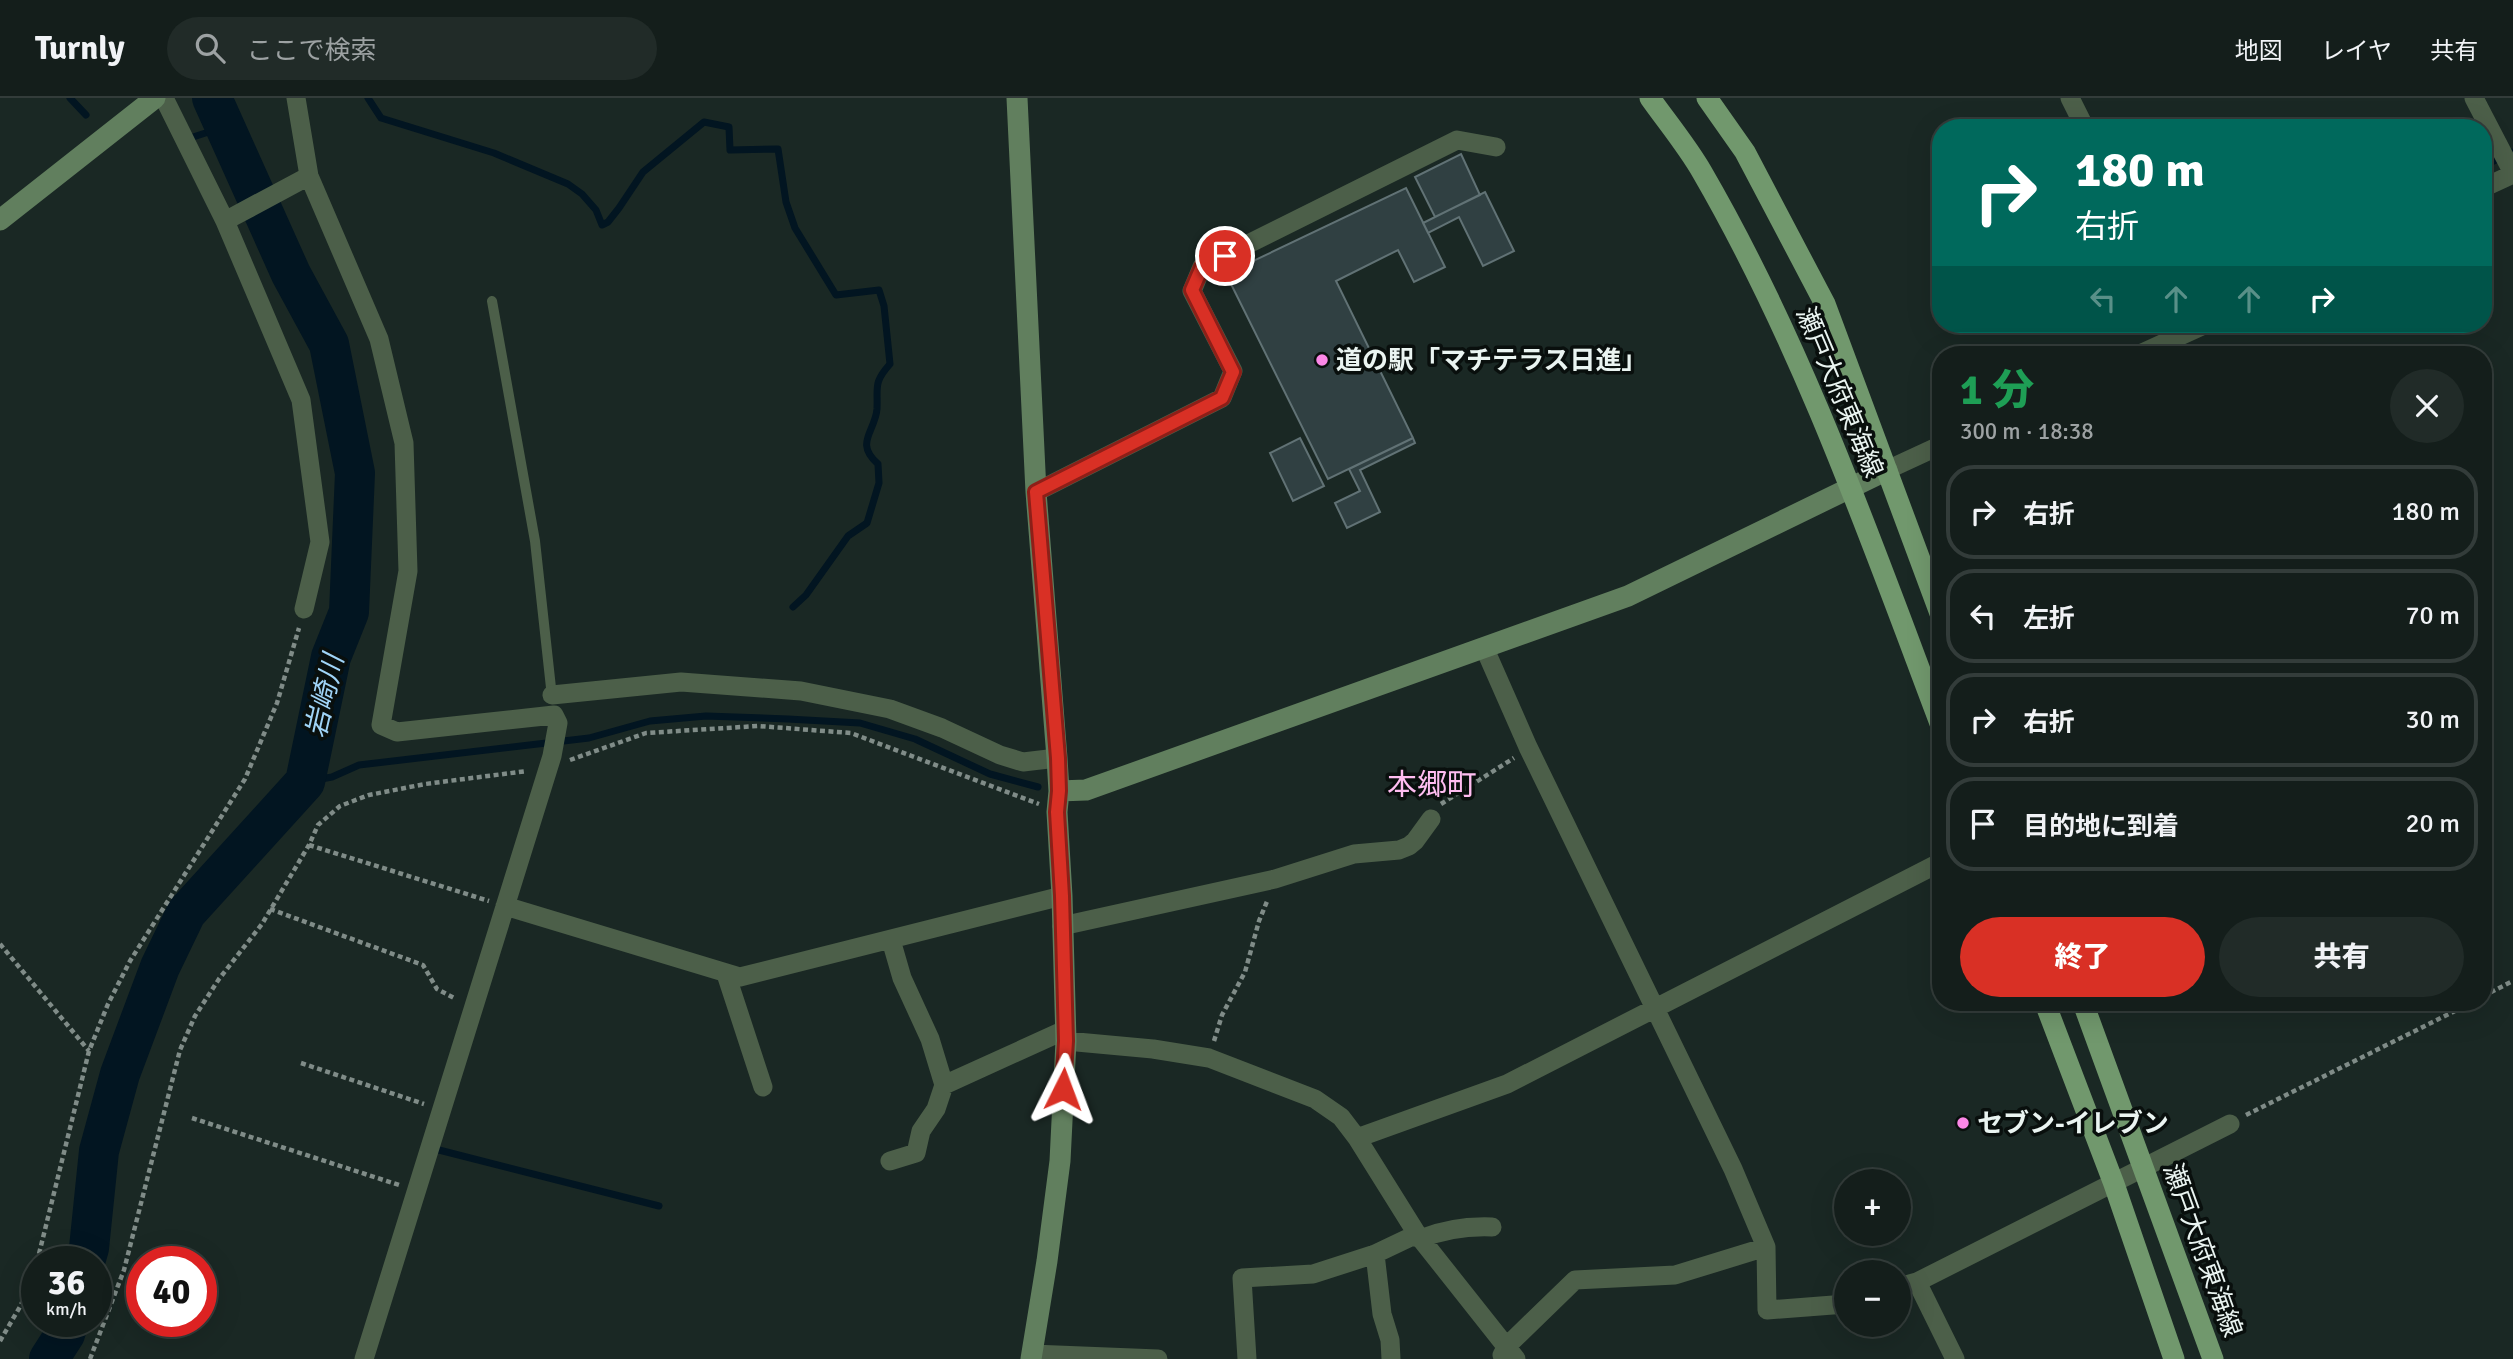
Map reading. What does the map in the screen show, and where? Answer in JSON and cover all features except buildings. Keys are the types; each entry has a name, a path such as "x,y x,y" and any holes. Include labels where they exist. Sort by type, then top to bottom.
{"main road":[{"name":"瀬戸大府東海線","path":"1650,98 1701,170 1781,323 1852,488 1932,702"},
{"name":"瀬戸大府東海線","path":"1707,98 1745,152 1825,304 1932,592"},
{"path":"2048,1011 2114,1184 2174,1359"},
{"name":"瀬戸大府東海線","path":"2086,1011 2213,1359"}],"street":[{"path":"0,220 155,98"},
{"path":"164,98 229,219 301,400 320,542 304,609"},
{"path":"296,98 305,177 379,339 404,443 408,571 382,725 397,732 556,719 550,762 364,1359"},
{"path":"1017,98 1036,492 1058,758 1065,1036 1060,1161 1032,1357 1158,1359"},
{"path":"2070,98 2080,119"},
{"path":"2473,98 2484,119"},
{"path":"2492,134 2513,173 2492,184"},
{"path":"1036,492 1222,398 1233,372 1192,290 1202,267 1457,139 1496,147"},
{"path":"229,219 305,177"},
{"path":"2154,346 2176,333"},
{"path":"1058,802 1628,596 1932,449"},
{"path":"1484,648 1528,747 1733,1169 1766,1247 1767,1310 1834,1305"},
{"path":"552,695 681,682 801,691 890,709 1023,762 1058,758"},
{"path":"1062,926 1275,879 1354,854 1399,850 1409,846 1431,819"},
{"path":"1357,1138 1507,1084 1932,867"},
{"path":"505,906 740,977 1062,896"},
{"path":"890,1161 916,1153 921,1131 936,1109 944,1085 930,1040 902,978 891,940"},
{"path":"726,974 763,1087"},
{"path":"944,1085 1065,1036 1209,1058 1315,1098 1341,1117 1357,1138 1419,1236 1508,1355 1575,1280 1675,1275 1766,1247"},
{"path":"1911,1284 2230,1124"},
{"path":"1247,1359 1242,1278 1313,1275 1419,1236 1471,1226 1492,1227"},
{"path":"1375,1254 1382,1314 1390,1340 1391,1359"},
{"path":"1911,1290 1955,1359"}],"lane":[{"path":"492,301 535,541 556,719"}],"path":[{"path":"41,1246 89,1051 108,1004 130,961 245,779 277,703 304,609"},
{"path":"90,1359 124,1270 180,1050 195,1016 219,979 262,924 318,825 340,806 369,795 550,762 646,733 758,726 851,733 1058,802"},
{"path":"1431,819 1443,802 1496,771 1528,747"},
{"path":"309,845 505,906"},
{"path":"1209,1058 1222,1015 1245,972 1259,921 1274,889 1275,879"},
{"path":"262,924 268,909 423,965 437,989 472,1008"},
{"path":"0,944 89,1051"},
{"path":"2492,992 2513,981"},
{"path":"2230,1124 2455,1011"},
{"path":"302,1063 442,1110"},
{"path":"192,1118 416,1190"},
{"path":"0,1340 21,1305"}],"waterway":[{"path":"70,98 86,115"},
{"name":"岩崎川","path":"89,1246 99,1151 120,1074 160,967 186,913 305,782 331,657 349,612 355,473 329,344 291,274 212,98"},
{"path":"368,98 381,118 494,153 568,184 582,194 596,210 602,225 608,222 619,208 643,172 704,122 729,127 730,150 778,149 786,202 795,228 836,295 879,290 884,306 890,364 879,381 877,409 867,443 867,450 878,464 879,483 867,523 848,536 806,595 793,607"},
{"path":"190,138 224,127"},
{"path":"2492,162 2513,152"},
{"path":"305,782 332,777 359,765 589,738 650,721 706,716 860,723 915,739 990,774 1038,787"},
{"path":"439,1150 659,1206"},
{"name":"岩崎川","path":"49,1359 63,1337"}],"place":[{"name":"道の駅「マチテラス日進」","path":"1322,360"},
{"name":"セブン-イレブン","path":"1963,1123"}],"district":[{"name":"本郷町","path":"1432,785"}],"route":[{"path":"1063,1089 1066,1041 1057,812 1058,758 1036,492 1222,398 1233,372 1192,290 1202,267 1225,256"}]}
